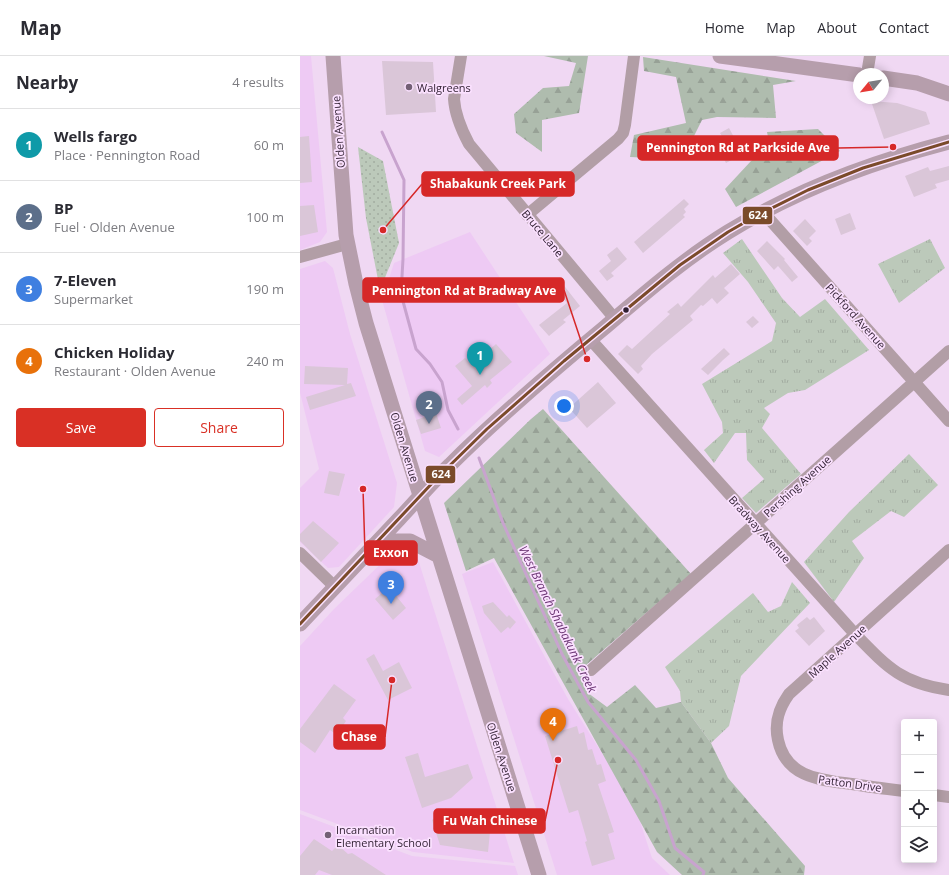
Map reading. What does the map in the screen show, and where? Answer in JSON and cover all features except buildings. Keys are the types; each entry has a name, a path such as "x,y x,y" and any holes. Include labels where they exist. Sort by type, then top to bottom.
{"main road":[{"name":"Olden Avenue","path":"333,56 347,244 356,284 366,323 539,875"},
{"path":"720,56 763,59 853,74"},
{"path":"889,79 934,88 949,94"},
{"path":"934,88 949,101"},
{"path":"300,624 450,464 490,426 531,389 675,269 728,232 763,212 825,183 904,154 948,142"},
{"path":"374,545 398,541 410,541 439,556"}],"street":[{"name":"Bruce Lane","path":"461,56 454,99 457,118 462,132 469,144 615,319"},
{"path":"527,215 618,139 623,133 634,56"},
{"path":"868,68 870,56"},
{"name":"Pickford Avenue","path":"763,212 949,421"},
{"path":"300,257 347,244"},
{"name":"Bradway Avenue","path":"590,339 880,660 901,676 917,683 932,688 949,690"},
{"name":"Pershing Avenue","path":"591,670 949,351"},
{"name":"Maple Avenue","path":"798,770 788,762 779,744 776,724 782,704 789,694 949,550"},
{"path":"300,553 335,587"},
{"name":"Patton Drive","path":"798,770 815,779 901,791"},
{"path":"937,795 949,797"}],"shaded area":[{"path":"300,56 311,56 327,232 320,242 300,250"},
{"path":"470,232 550,354 439,457 425,451 382,300 394,263"},
{"path":"325,261 333,268 350,334 397,483 394,507 339,567 328,568 300,542 300,488 319,469 300,393 300,269"},
{"path":"392,553 417,556 514,863 413,852 300,810 300,646 334,609"},
{"path":"493,562 568,699 635,806 652,858 670,875 557,875 462,574"},
{"name":"Incarnation Elementary School","path":"300,814 412,856 515,866 518,875 300,875"}],"green space":[{"path":"544,56 588,56 579,113 542,120 542,152 516,133 514,114 543,88 569,86 576,63"},
{"path":"643,57 796,81 773,85 776,118 717,117 702,120 694,136 654,158 630,157 634,135 686,123 676,77 644,71"},
{"path":"818,129 840,151 736,207 725,189 751,161 770,147 767,132"},
{"path":"358,147 383,161 399,243 380,290 366,218"},
{"path":"742,239 782,298 800,317 825,299 869,350 805,390 788,393 764,408 770,414 762,428 801,474 756,513 742,498 764,479 747,460 746,433 735,433 714,463 704,450 723,433 722,422 702,384 772,341 776,323 748,282 723,253"},
{"path":"930,239 945,268 899,303 878,264"},
{"path":"543,409 691,574 585,666 588,693 607,707 635,685 656,708 681,702 711,743 728,778 805,866 804,875 682,875 657,852 494,558 466,571 444,503"},
{"path":"909,454 938,485 904,517 891,511 852,541 864,558 834,602 804,562 849,512"},
{"path":"792,582 810,603 741,676 729,726 711,743 681,702 680,691 665,667 753,593 768,612 781,606"}],"waterway":[{"name":"West Branch Shabakunk Creek","path":"382,132 404,180 401,294 416,349 430,364 442,382 448,410 458,429"},
{"name":"West Branch Shabakunk Creek","path":"479,458 503,523 562,654 588,702 636,760 659,801 675,848 704,872 703,875"}],"transit line":[{"name":"624","path":"300,624 437,478 487,429 564,361 680,265 728,232 808,190 863,168 949,142"}],"place":[{"name":"Walgreens","path":"409,87"},
{"name":"Pennington Rd at Parkside Ave","path":"893,147"},
{"name":"Shabakunk Creek Park","path":"383,230"},
{"name":"Pennington Rd at Bradway Ave","path":"587,359"},
{"name":"Wells fargo","path":"480,375"},
{"name":"BP","path":"429,424"},
{"name":"Exxon","path":"363,489"},
{"name":"7-Eleven","path":"391,604"},
{"name":"Chase","path":"392,680"},
{"name":"Chicken Holiday","path":"553,741"},
{"name":"Fu Wah Chinese","path":"558,760"},
{"name":"Incarnation Elementary School","path":"328,835"}]}
